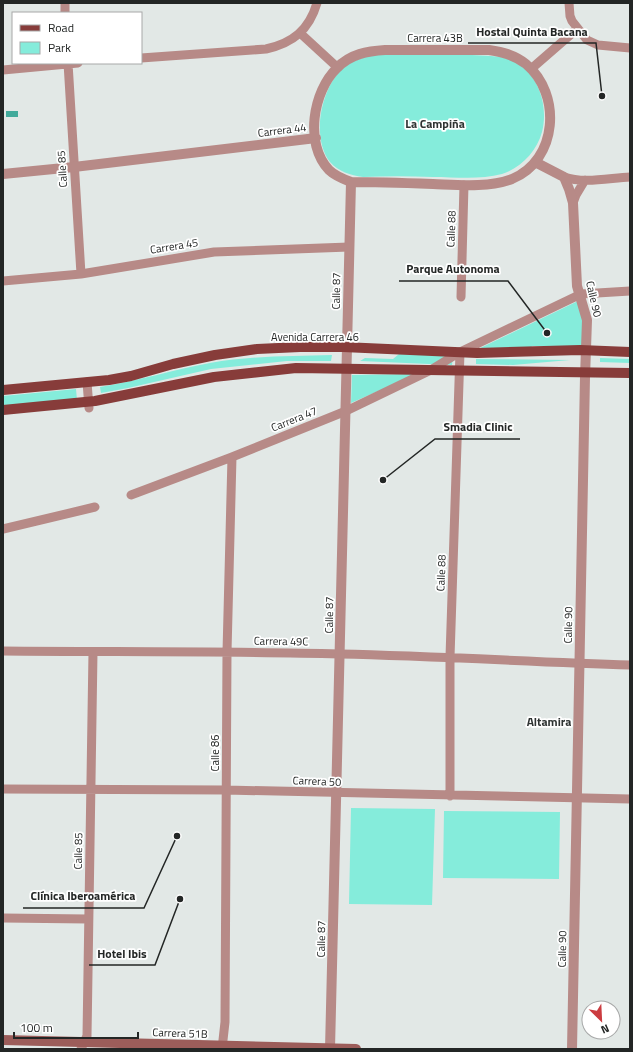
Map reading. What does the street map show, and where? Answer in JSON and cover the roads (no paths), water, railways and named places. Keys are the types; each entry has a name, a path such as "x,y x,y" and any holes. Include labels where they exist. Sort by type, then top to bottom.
{"main road":[{"name":"Avenida Carrera 46","path":"3,390 109,380 131,376 172,364 215,355 257,349 347,347 460,352 586,350 630,352"},
{"path":"3,410 89,405 172,385 214,377 296,368 429,370 460,372 630,373"},
{"name":"Carrera 51B","path":"3,1040 83,1045 356,1049"}],"street":[{"path":"142,58 266,49 278,46 300,33 310,18 317,3"},
{"path":"569,3 570,16 577,28 587,40 598,45 630,48"},
{"path":"577,28 531,69 540,80 546,94 550,115 548,136 543,150 535,162 572,180 630,176"},
{"path":"300,33 337,67 327,80 320,95 315,116 316,138"},
{"name":"Carrera 43B","path":"337,67 351,58 369,51 482,50 514,56 531,69"},
{"path":"3,70 59,64"},
{"name":"Calle 85","path":"68,64 81,274"},
{"name":"Carrera 44","path":"3,174 74,168 316,138 322,161 339,177 351,182 464,185 496,183 512,178 529,168 535,162"},
{"name":"Calle 90","path":"564,177 573,203 577,286 587,320 572,1049"},
{"name":"Calle 90","path":"573,203 585,180"},
{"name":"Calle 87","path":"330,1049 351,182"},
{"name":"Calle 88","path":"461,297 464,185"},
{"name":"Carrera 45","path":"3,281 81,274 214,252 349,247"},
{"path":"580,294 630,290"},
{"name":"Carrera 47","path":"131,495 232,457 346,411 429,370 460,352 580,294"},
{"name":"Calle 88","path":"450,796 450,657 460,352"},
{"path":"87,382 89,405"},
{"name":"Calle 86","path":"222,1047 224,1022 227,652 232,457"},
{"path":"3,528 95,507"},
{"name":"Carrera 49C","path":"3,651 340,654 450,657 630,666"},
{"name":"Calle 85","path":"83,1045 87,1036 93,652"},
{"name":"Carrera 50","path":"3,789 226,790 337,794 630,799"},
{"path":"3,918 88,919"}],"place":[{"name":"Hostal Quinta Bacana","path":"602,96"},
{"name":"Parque Autonoma","path":"547,333"},
{"name":"Smadia Clinic","path":"383,480"},
{"name":"Clínica Iberoamérica","path":"177,836"},
{"name":"Hotel Ibis","path":"180,899"}],"district":[{"name":"La Campiña","path":"435,124"},
{"name":"Altamira","path":"549,722"}]}
